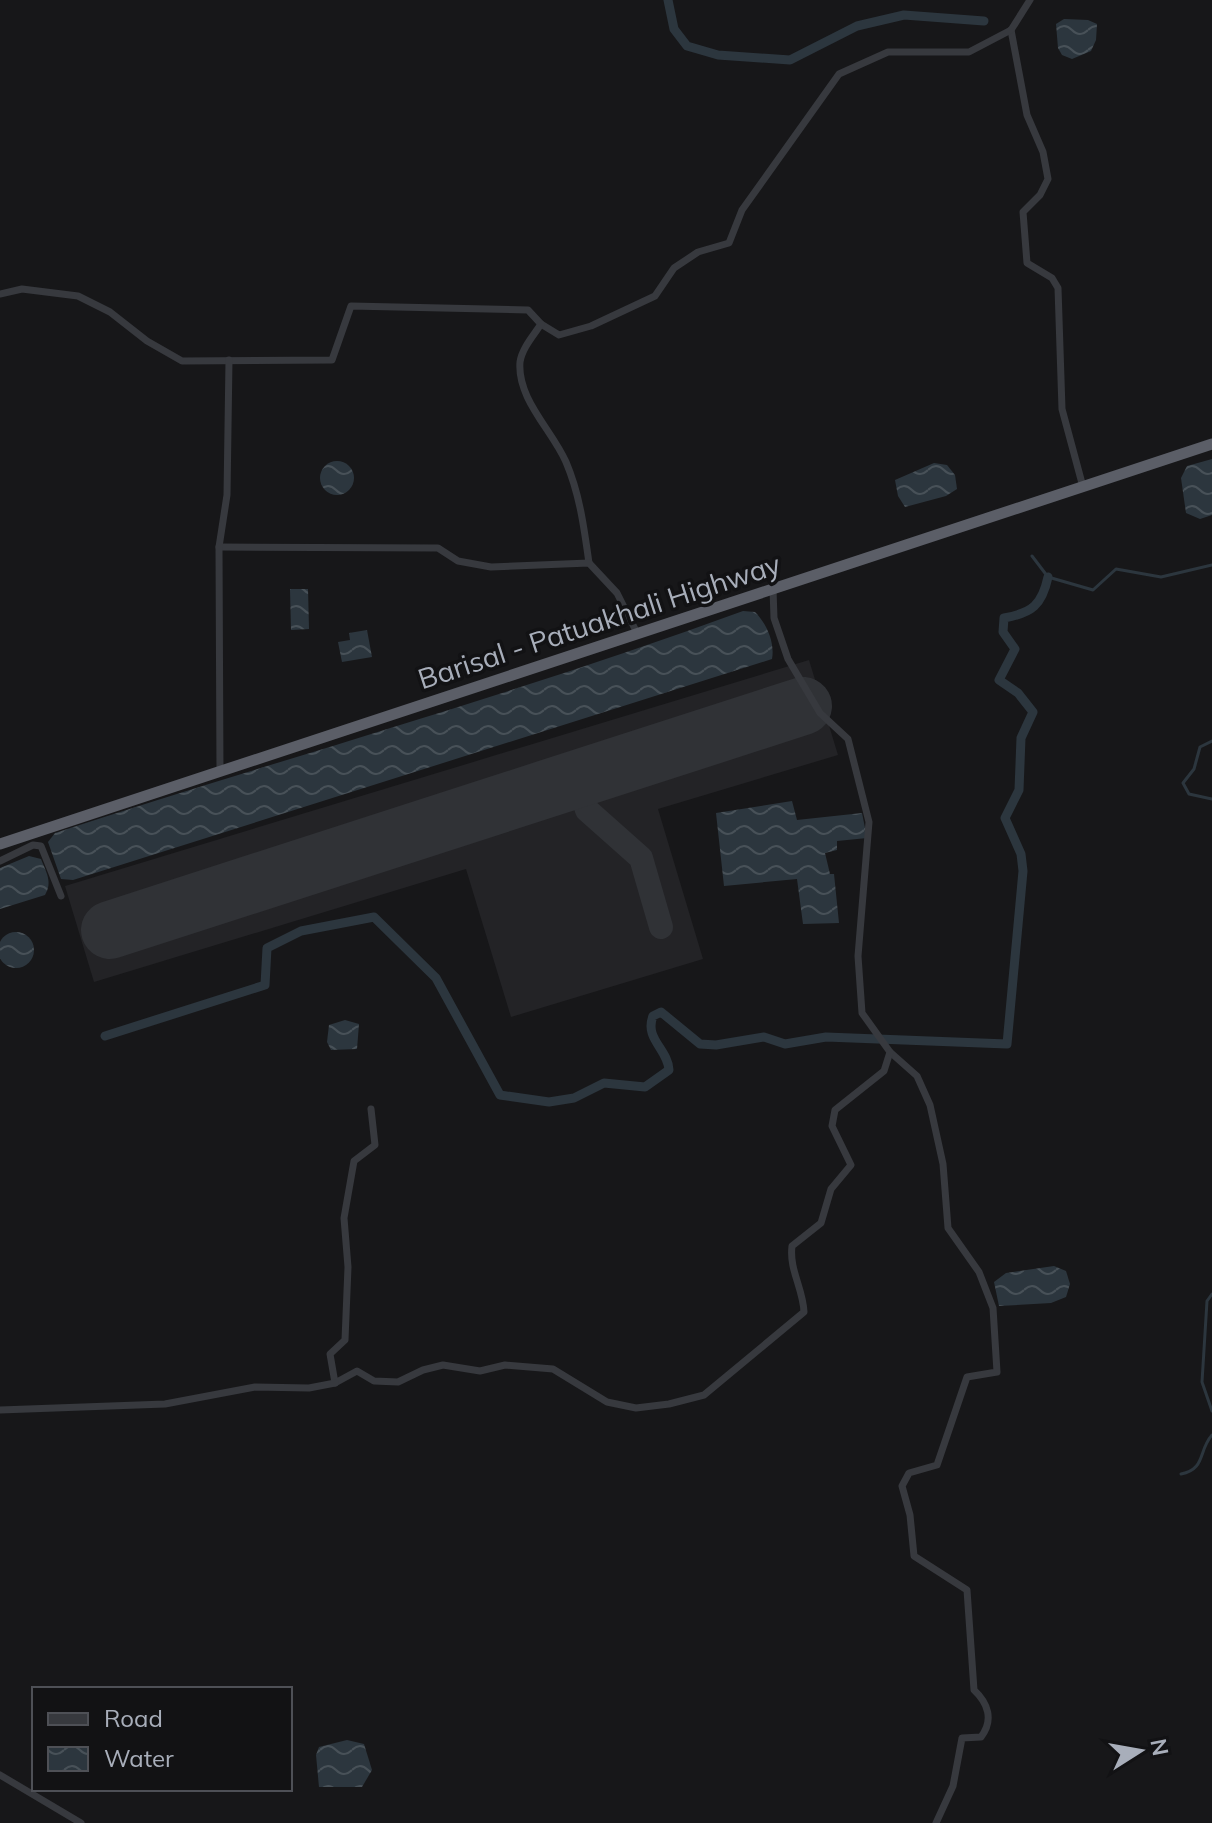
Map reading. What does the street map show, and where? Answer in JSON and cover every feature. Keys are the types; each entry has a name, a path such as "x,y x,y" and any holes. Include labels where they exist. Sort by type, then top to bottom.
{"highway":[{"name":"Barisal - Patuakhali Highway","path":"0,844 1212,444"}],"street":[{"path":"0,294 22,289 78,296 110,312 147,341 182,361 332,360 351,306 528,310 541,324 559,335 591,326 655,296 674,268 698,252 729,243 742,210 839,74 888,52 969,52 1011,30 1030,0"},
{"path":"1011,30 1027,115 1043,152 1048,179 1040,195 1023,212 1027,263 1052,278 1058,288 1062,409 1083,487"},
{"path":"541,324 520,362 534,412 565,460 580,501 589,563 617,593 637,633"},
{"path":"220,772 219,547 227,495 229,360"},
{"path":"219,547 438,548 458,561 491,567 589,563"},
{"path":"773,589 774,618 788,659 820,713 848,739 869,822 858,956 862,1013 890,1052 917,1076 930,1105 943,1164 948,1228 979,1272 993,1308 997,1372 967,1377 937,1465 909,1473 902,1486 910,1515 914,1556 967,1590 974,1690 983,1698 989,1716 981,1737 962,1738 953,1786 936,1823"},
{"path":"0,861 33,845 41,846 61,896"},
{"path":"0,1410 165,1404 255,1387 309,1388 335,1383 357,1371 374,1381 398,1382 443,1365 480,1371 505,1365 553,1369 607,1402 636,1408 704,1395 804,1312 804,1295 790,1261 792,1246 821,1223 831,1189 839,1175 851,1165 832,1126 835,1110 884,1071 890,1052"},
{"path":"335,1383 330,1354 345,1340 348,1267 344,1218 354,1161 375,1145 371,1109"},
{"path":"0,1775 81,1823"}],"shaded area":[{"path":"809,660 838,755 658,809 703,959 511,1017 466,869 94,982 65,886"}],"water":[{"path":"1064,19 1088,20 1097,24 1096,40 1091,51 1072,59 1062,55 1058,48 1056,24"},
{"path":"1212,459 1212,515 1200,519 1186,513 1181,478 1187,466"},
{"path":"337,461 349,466 354,478 349,490 337,495 325,490 320,478 325,466"},
{"path":"934,463 947,465 955,475 957,489 946,496 905,507 898,496 895,480"},
{"path":"290,589 308,589 309,629 291,630"},
{"path":"743,611 755,612 763,622 771,640 772,659 73,880 61,879 48,842 55,833 486,698"},
{"path":"367,630 372,657 342,662 338,642 350,640 349,633"},
{"path":"792,801 797,820 862,813 867,838 837,841 837,850 825,853 830,874 834,874 839,923 803,924 797,879 724,886 716,813"},
{"path":"29,856 41,859 45,868 49,881 45,895 0,909 0,868"},
{"path":"9,933 23,933 33,943 33,957 23,967 9,967 -1,957 -1,943"},
{"path":"345,1020 359,1024 357,1049 331,1050 327,1042 329,1025"},
{"path":"1054,1266 1066,1271 1070,1284 1066,1297 1051,1303 999,1306 994,1282 1006,1273"},
{"path":"347,1740 364,1744 372,1770 362,1787 319,1787 316,1755 319,1747"}],"waterway":[{"path":"668,0 674,29 687,46 718,55 790,60 857,26 904,15 984,21"},
{"path":"1032,556 1048,577 1093,590 1116,569 1161,577 1212,565"},
{"path":"105,1036 265,985 267,948 301,931 374,917 436,978 500,1095 549,1102 574,1098 604,1083 645,1087 669,1070 651,1024 653,1016 661,1012 700,1044 716,1045 764,1037 785,1044 826,1037 1007,1044 1023,871 1021,854 1005,818 1019,790 1021,738 1033,712 1018,693 999,680 1015,649 1003,632 1004,618 1034,606 1043,595 1048,577"},
{"path":"1212,741 1200,747 1194,769 1183,783 1189,794 1212,799"},
{"path":"1212,1294 1207,1301 1202,1382 1212,1411"},
{"path":"1181,1474 1198,1464 1212,1435"}],"taxiway":[{"path":"577,779 587,810 641,858 661,927"}],"runway":[{"path":"110,930 803,706"}]}
